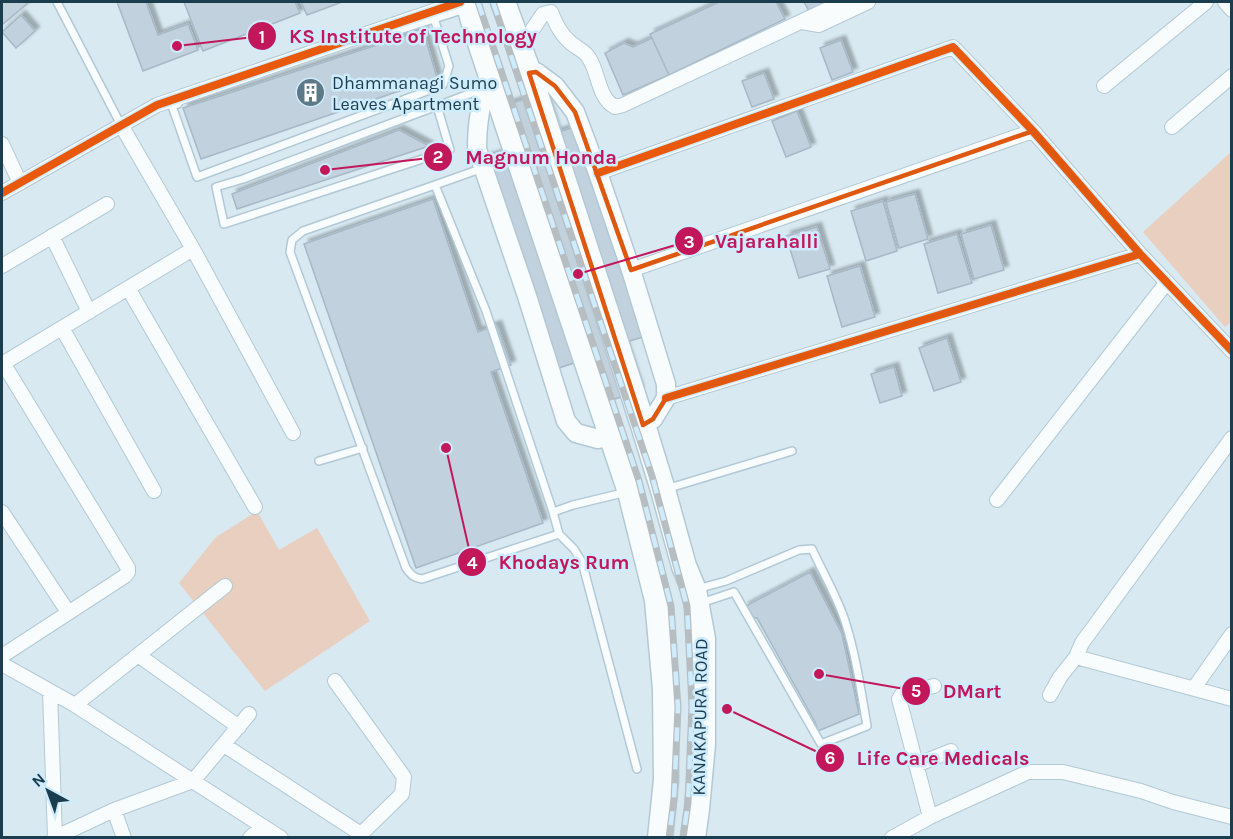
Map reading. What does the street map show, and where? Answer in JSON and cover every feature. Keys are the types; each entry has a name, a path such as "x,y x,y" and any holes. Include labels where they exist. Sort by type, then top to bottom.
{"highway":[{"name":"KANAKAPURA ROAD","path":"503,2 529,73 645,430 684,566 696,597 703,639 703,744 693,837"},
{"name":"KANAKAPURA ROAD","path":"466,3 490,85 630,492 657,600 665,688 666,780 660,837"},
{"path":"613,442 645,430"}],"street":[{"path":"520,48 541,8 551,12 560,32 570,43 589,57 602,92 610,105 615,108 843,2"},
{"path":"800,21 819,25 868,2"},
{"path":"1104,86 1206,2"},
{"path":"1225,2 1232,10"},
{"path":"2,193 157,105 466,3"},
{"path":"598,173 953,47 1033,132 1140,254 1232,351"},
{"path":"529,73 536,72 555,87 574,112 598,173 631,270 666,384 666,398 645,430"},
{"path":"1172,127 1232,76"},
{"path":"490,85 478,123 477,149 527,296 566,421 576,433 613,442"},
{"path":"122,124 194,249 293,433"},
{"path":"631,270 1033,132"},
{"path":"2,144 20,183"},
{"path":"2,266 107,204"},
{"path":"52,236 89,312"},
{"path":"2,656 125,576 128,568 2,364 194,249"},
{"path":"666,398 1140,254"},
{"path":"998,500 1167,282"},
{"path":"128,288 255,507"},
{"path":"62,328 154,491"},
{"path":"1050,695 1060,676 1076,657 1082,643 1232,438"},
{"path":"2,512 68,612"},
{"path":"75,705 225,586"},
{"path":"1194,688 1232,634"},
{"path":"138,655 238,727"},
{"path":"1076,657 1232,699"},
{"path":"2,664 75,705 281,837"},
{"path":"224,745 361,834 402,794 404,777 335,681"},
{"path":"930,817 899,699 902,694 934,686"},
{"path":"50,691 55,837 114,810 193,781 249,714"},
{"path":"916,765 951,751"},
{"path":"892,837 1028,772 1063,772 1232,817"},
{"path":"114,810 124,837"},
{"path":"250,837 263,826"}],"lane":[{"path":"57,2 122,124"},
{"path":"434,18 449,66 443,85 197,177 172,106 434,18 466,3"},
{"path":"437,106 450,150 224,224 216,188 490,85"},
{"path":"484,168 303,231 292,240 290,252 406,568 411,574 422,579 559,534"},
{"path":"435,185 486,311 559,534 574,549 582,562 637,769"},
{"path":"320,461 363,448"},
{"path":"663,490 792,450"},
{"path":"553,512 630,492"},
{"path":"812,549 845,620 854,654 867,726 821,744 734,592 696,597 726,581 799,550 812,549"}],"highlighted area":[{"path":"536,72 555,86 575,112 631,270 1033,131 1140,254 666,398 653,419 643,425 529,73"}],"shaded area":[{"path":"1231,152 1232,321 1225,327 1143,232"},
{"path":"257,511 279,550 317,528 370,621 265,691 179,583 216,537"}],"building":[{"path":"2,2 29,2 3,24"},
{"path":"117,2 146,2 158,35 188,24 198,50 143,71"},
{"path":"184,2 295,2 300,13 203,51"},
{"path":"301,2 342,2 307,15"},
{"path":"719,2 776,2 785,19 669,75 650,34"},
{"path":"804,2 829,2 809,11"},
{"path":"21,15 35,31 16,48 2,32"},
{"name":"Dhammanagi Sumo Leaves Apartment","path":"423,30 437,78 201,159 183,108"},
{"path":"652,38 669,75 623,95 605,53 624,43 633,47"},
{"path":"841,40 853,72 832,80 820,48"},
{"path":"764,73 774,99 752,107 742,81"},
{"path":"543,93 556,133 574,127 643,337 623,343 639,391 594,406 580,361 556,369 486,158 508,151 494,109"},
{"path":"797,111 811,147 786,157 772,121"},
{"path":"399,130 429,146 237,209 232,194"},
{"path":"915,194 928,239 899,248 886,202"},
{"path":"433,199 478,332 497,325 511,365 491,372 543,523 416,568 304,244"},
{"path":"883,201 897,251 866,261 851,211"},
{"path":"991,225 1004,270 974,279 961,234"},
{"path":"817,227 830,269 799,278 786,236"},
{"path":"957,234 972,283 938,293 924,244"},
{"path":"860,266 875,317 842,327 827,276"},
{"path":"947,338 961,382 934,391 919,348"},
{"path":"894,367 902,396 880,403 871,374"},
{"path":"810,572 842,634 859,714 818,731 757,618 749,617 744,607"}],"railway":[{"path":"478,2 639,481 671,606 678,707 674,799 669,838"},
{"path":"493,2 652,476 687,606 692,706 688,803 683,838"}],"cycle path":[{"path":"2,193 157,105 460,2"},
{"path":"598,173 953,47 1033,131 1140,254 1232,351"},
{"path":"666,398 1140,254"}],"place":[{"name":"KS Institute of Technology","path":"177,46"},
{"name":"Dhammanagi Sumo Leaves Apartment","path":"311,93"},
{"name":"Magnum Honda","path":"325,170"},
{"name":"Vajarahalli","path":"578,274"},
{"name":"Khodays Rum","path":"446,448"},
{"name":"DMart","path":"819,674"},
{"name":"Life Care Medicals","path":"727,709"}]}
